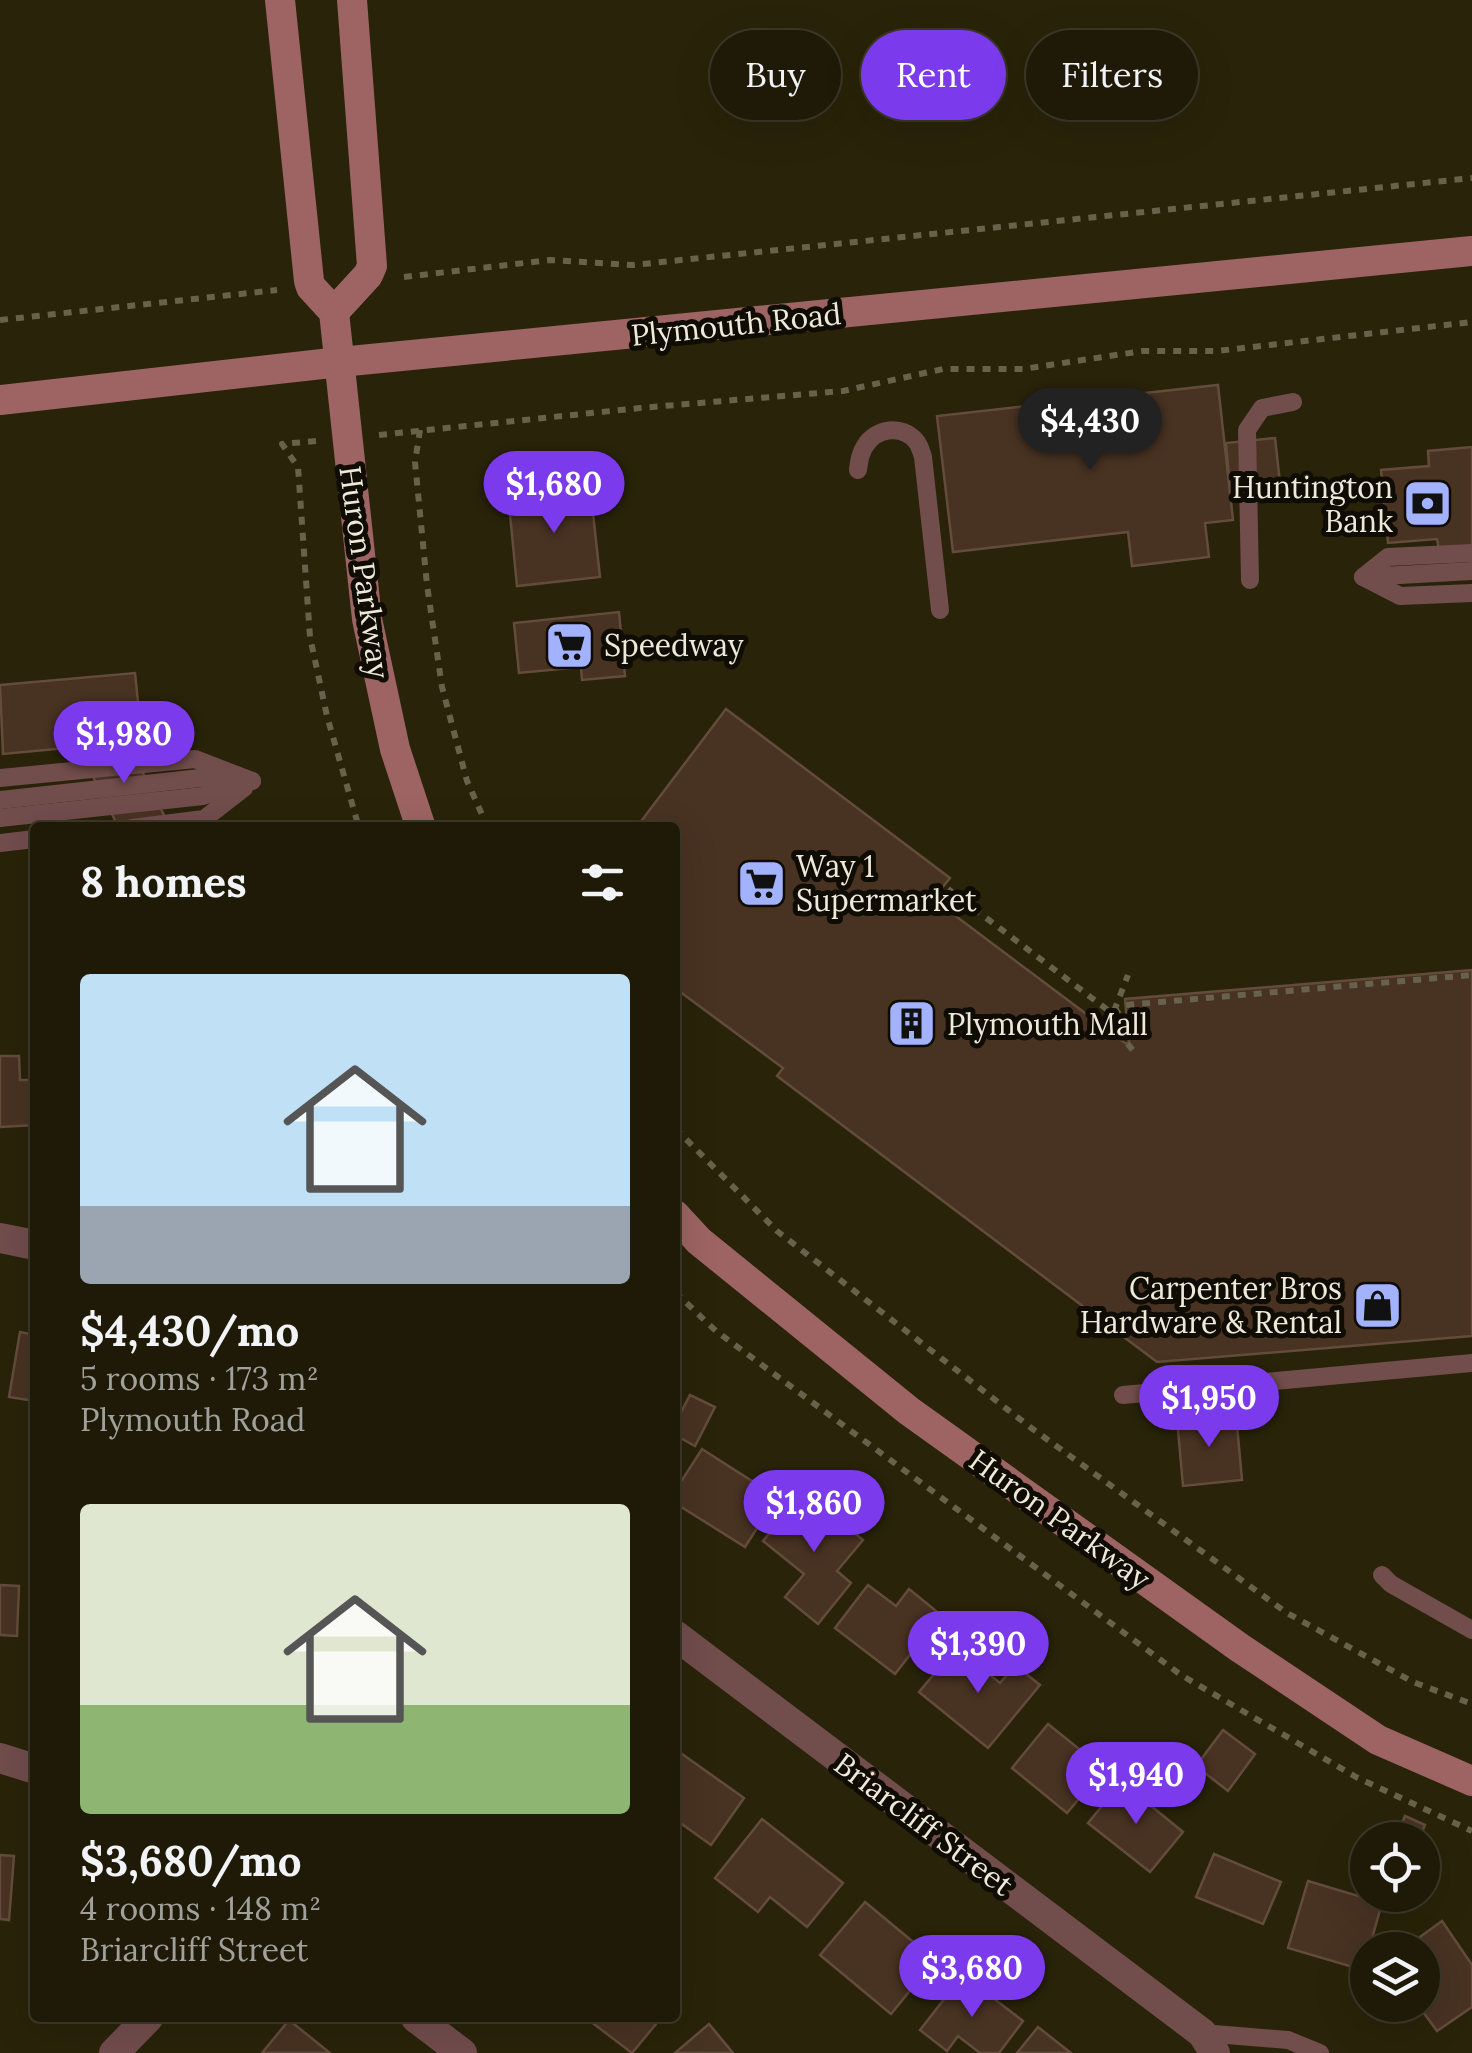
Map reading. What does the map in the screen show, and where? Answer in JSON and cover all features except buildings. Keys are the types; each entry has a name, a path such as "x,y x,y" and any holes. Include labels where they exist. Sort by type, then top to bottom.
{"main road":[{"name":"Huron Parkway","path":"280,0 309,280 334,312 366,618 394,749 419,822"},
{"path":"334,312 372,266 352,0"},
{"name":"Plymouth Road","path":"0,400 340,362 1472,251"},
{"name":"Huron Parkway","path":"680,1220 699,1241 909,1411 1240,1648 1378,1740 1472,1781"}],"street":[{"path":"0,1238 30,1244"},
{"name":"Briarcliff Street","path":"680,1639 1209,2043"},
{"path":"0,1758 30,1767"},
{"path":"114,2053 144,2022"},
{"path":"421,2022 462,2053"}],"lane":[{"path":"1250,580 1247,430 1262,408 1293,402"},
{"path":"858,470 862,450 887,429 903,431 916,441 924,457 940,610"},
{"path":"1364,577 1388,557 1472,554"},
{"path":"1364,577 1472,572"},
{"path":"1364,577 1400,596 1472,593"},
{"path":"0,778 195,759 252,781"},
{"path":"0,800 200,778 252,781"},
{"path":"0,818 202,796 252,781"},
{"path":"180,822 204,819 252,781"},
{"path":"0,843 30,840"},
{"path":"1123,1396 1472,1363"},
{"path":"1382,1575 1472,1630"},
{"path":"1209,2043 1288,2040 1320,2053"}],"path":[{"path":"404,277 550,260 634,265 1472,178"},
{"path":"0,320 264,291"},
{"path":"485,822 467,781 442,686 427,585 415,431 843,391 943,369 1023,370 1143,351 1217,351 1472,322"},
{"path":"298,442 282,444 298,467 310,636 356,822"},
{"path":"948,888 1113,1014 1136,1054"},
{"path":"1113,1014 1128,975"},
{"path":"1113,1014 1126,1006 1472,975"},
{"path":"680,1133 777,1231 1030,1427 1286,1613 1413,1682 1472,1704"},
{"path":"680,1297 716,1331 1181,1675 1356,1776 1472,1831"}],"place":[{"name":"Huntington Bank","path":"1428,504"},
{"name":"Speedway","path":"569,645"},
{"name":"Way 1 Supermarket","path":"761,883"},
{"name":"Plymouth Mall","path":"912,1024"},
{"name":"Carpenter Bros Hardware & Rental","path":"1377,1305"}]}
